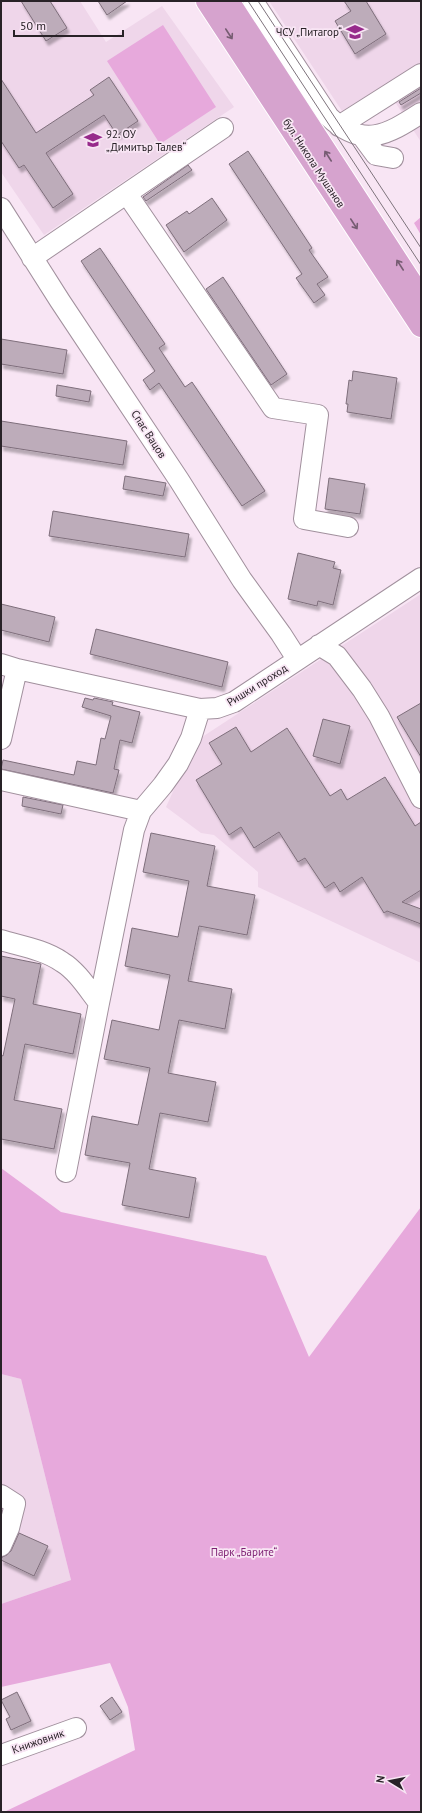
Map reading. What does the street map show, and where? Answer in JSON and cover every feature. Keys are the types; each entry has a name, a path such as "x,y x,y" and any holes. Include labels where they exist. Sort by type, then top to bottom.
{"main road":[{"name":"бул. Никола Мушанов","path":"207,1 421,326"},
{"name":"бул. Никола Мушанов","path":"228,1 421,298"}],"street":[{"path":"253,1 329,117 339,126 347,131 362,136 385,134 421,112"},
{"path":"339,126 421,74"},
{"path":"32,258 223,128"},
{"path":"362,136 376,155 393,158"},
{"path":"127,194 273,408 318,415 304,519 348,527"},
{"name":"Спас Вацов","path":"1,208 32,258 132,407 242,580 297,659"},
{"name":"Ришки проход","path":"9,667 200,709 217,708 234,702 421,578"},
{"path":"319,645 337,656 362,689 379,716 421,798"},
{"path":"1,739 9,667"},
{"path":"66,1172 134,830 141,811 163,785 178,764 191,738 200,709"},
{"path":"1,780 141,811"},
{"path":"1,940 36,950 62,962 83,982 99,1003"},
{"path":"1,1495 15,1504 9,1528 1,1546"},
{"name":"Книжовник","path":"1,1755 76,1728"}],"shaded area":[{"name":"92. ОУ „Димитър Талев“","path":"1,1 80,1 106,42 162,6 234,107 44,235 1,172"},
{"name":"ЧСУ „Питагор“","path":"269,1 421,1 421,142 384,85 342,111"},
{"path":"421,594 421,963 258,887 258,872 214,835 201,833 166,807 196,741"},
{"path":"1,1374 21,1379 71,1580 1,1604"}],"green space":[{"path":"163,25 216,107 160,144 107,61"},
{"path":"421,217 421,235 414,223"},
{"name":"Парк „Барите“","path":"1,1168 61,1212 266,1256 309,1357 421,1207 421,1812 4,1812 135,1750 128,1707 110,1663 1,1687 1,1604 71,1580 21,1379 1,1374"}],"building":[{"path":"21,1 50,1 67,28 46,41"},
{"path":"98,1 127,1 107,15"},
{"path":"344,1 366,1 386,34 355,54 335,21 351,11"},
{"path":"109,77 138,121 117,135 104,115 46,153 73,194 53,208 24,165 19,168 1,141 1,79 36,133 94,95 90,90"},
{"path":"421,88 421,93 401,105 399,102"},
{"path":"248,151 312,248 309,250 328,277 317,284 325,295 314,303 296,278 302,274 229,164"},
{"path":"188,165 192,170 146,201 143,197"},
{"path":"212,198 227,220 184,252 166,225 187,211 189,214"},
{"path":"100,248 165,344 159,348 185,387 192,382 265,491 242,506 159,383 150,390 143,380 155,371 81,261"},
{"path":"223,277 287,374 271,385 206,289"},
{"path":"1,339 67,350 63,374 1,364"},
{"path":"353,371 397,378 391,419 347,412 348,404 346,404 349,380 352,381"},
{"path":"57,385 91,391 89,402 56,396"},
{"path":"1,421 127,441 123,465 1,446"},
{"path":"125,476 166,483 163,496 123,489"},
{"path":"329,478 365,484 360,514 325,509"},
{"path":"53,511 189,534 185,557 49,536"},
{"path":"298,553 335,562 333,568 341,570 333,605 318,601 317,606 288,599"},
{"path":"1,604 55,617 49,642 1,630"},
{"path":"96,629 228,662 222,687 90,654"},
{"path":"85,698 93,700 94,698 113,702 112,705 140,712 132,743 120,740 114,769 119,770 113,793 1,769 3,760 74,775 77,761 96,765 101,738 105,739 111,716 82,707"},
{"path":"421,703 421,757 397,717"},
{"path":"323,719 350,726 340,764 313,756"},
{"path":"236,727 251,752 287,728 330,796 341,789 347,800 385,777 415,826 421,822 421,890 402,902 421,909 421,924 387,911 384,913 362,877 340,892 334,882 325,888 305,858 298,862 279,832 254,848 241,827 229,835 196,780 222,764 209,743"},
{"path":"23,797 63,805 61,814 22,806"},
{"path":"151,833 215,846 207,886 255,895 247,935 199,926 188,981 232,989 225,1029 179,1020 168,1073 216,1082 208,1122 160,1113 149,1169 196,1178 189,1218 122,1205 130,1163 85,1155 92,1116 138,1125 150,1068 104,1059 112,1020 159,1030 170,975 125,966 132,928 178,937 189,881 143,872"},
{"path":"1,956 41,964 33,1004 81,1014 73,1054 25,1044 14,1100 62,1109 54,1149 1,1139 1,1055 3,1056 15,999 1,996"},
{"path":"19,1533 48,1546 34,1576 1,1560 2,1557 11,1551"},
{"path":"17,1692 31,1721 11,1730 6,1719 10,1717 1,1700"},
{"path":"112,1697 122,1712 110,1720 100,1706"}],"tram line":[{"path":"248,1 421,265"},
{"path":"258,1 421,248"}],"place":[{"name":"ЧСУ „Питагор“","path":"355,32"},
{"name":"92. ОУ „Димитър Талев“","path":"93,140"}]}
